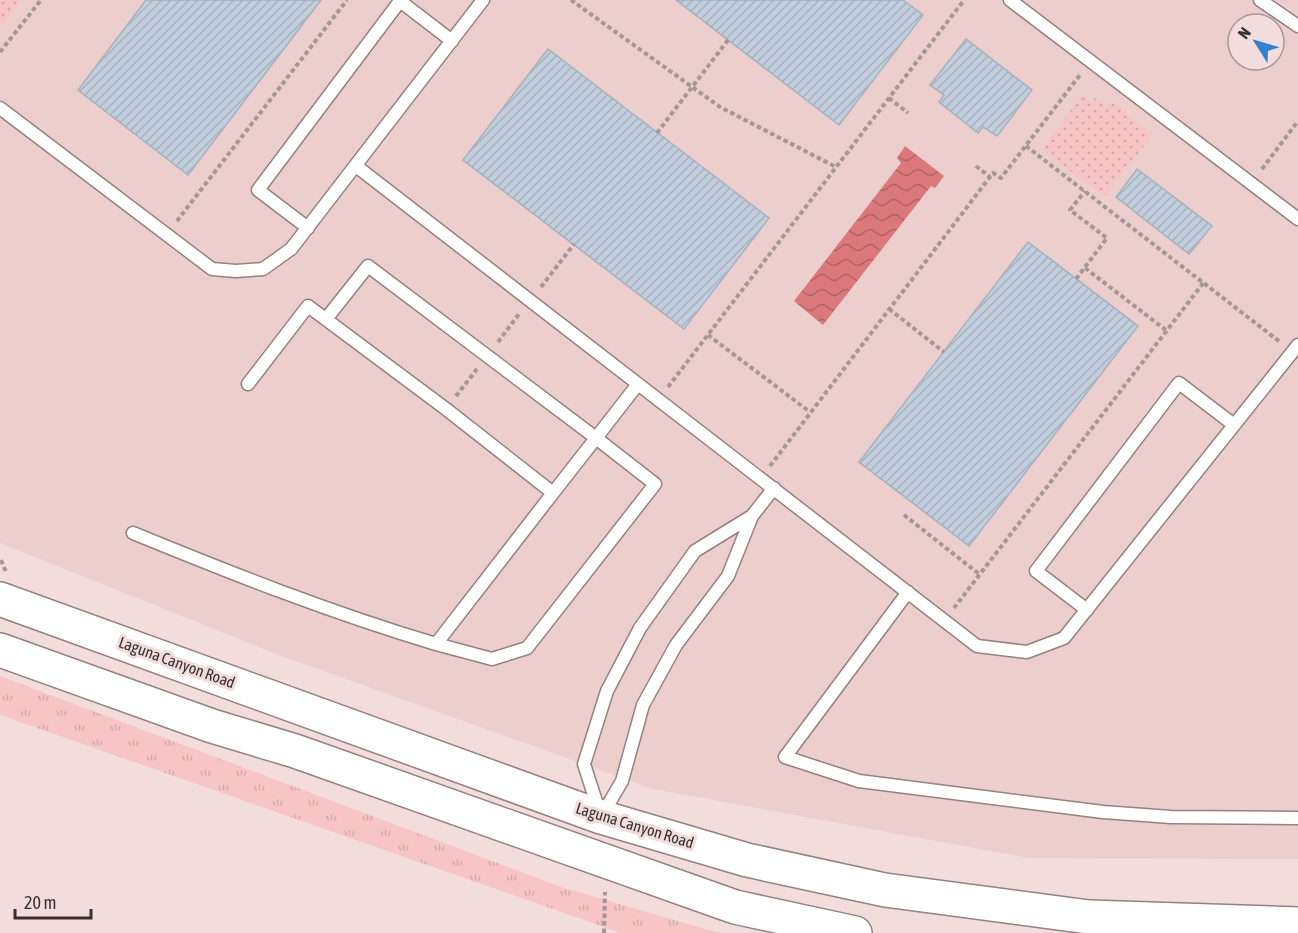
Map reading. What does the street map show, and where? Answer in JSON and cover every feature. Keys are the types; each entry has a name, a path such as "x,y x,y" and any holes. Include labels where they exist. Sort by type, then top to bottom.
{"main road":[{"name":"Laguna Canyon Road","path":"0,599 601,817 747,860 885,890 1089,917 1298,924"},
{"path":"0,650 212,726 295,751 607,860 735,907 855,933"},
{"path":"601,817 607,860"}],"lane":[{"path":"0,108 212,269 236,272 263,269 291,249 483,0"},
{"path":"1010,0 1298,219"},
{"path":"1260,0 1298,26"},
{"path":"308,228 258,190 393,11 400,2 452,41"},
{"path":"356,166 977,646 1027,652 1064,638 1295,348"},
{"path":"133,533 209,565 347,617 436,644 492,659 527,648 655,484 368,266 326,319"},
{"path":"248,384 308,306 447,409 554,493"},
{"path":"1087,609 1036,571 1179,383 1234,425"},
{"path":"436,644 638,384"},
{"path":"601,817 622,782 644,705 676,645 728,576 752,516 774,489"},
{"path":"601,817 584,764 607,691 640,628 695,551 752,516"},
{"path":"908,592 785,758 859,781 1103,812 1171,817 1298,818"}],"path":[{"path":"0,52 41,0"},
{"path":"167,235 347,0"},
{"path":"571,0 693,86 720,108 836,167"},
{"path":"659,399 964,0"},
{"path":"657,133 728,40"},
{"path":"760,478 993,173 1001,178 1090,61"},
{"path":"889,98 908,112"},
{"path":"1255,186 1263,167 1298,121"},
{"path":"1026,146 1204,282 1295,348"},
{"path":"976,166 990,177"},
{"path":"1076,279 1107,238 1070,210 1085,191"},
{"path":"447,409 574,244"},
{"path":"1085,268 1167,331"},
{"path":"944,620 1204,282"},
{"path":"889,309 944,352"},
{"path":"708,335 810,412"},
{"path":"904,515 980,574"},
{"path":"604,933 607,860"}],"shaded area":[{"path":"0,0 1298,0 1298,859 1029,858 653,789 279,655 0,543"}],"green space":[{"path":"0,0 21,0 0,27"},
{"path":"1083,95 1091,102 1094,98 1106,106 1110,101 1153,134 1105,197 1041,149"},
{"path":"0,676 561,887 719,933 621,933 0,715"}],"water":[{"path":"905,146 944,176 935,188 931,186 823,325 794,301 901,163 897,158"}],"building":[{"path":"146,0 321,0 188,175 78,90"},
{"path":"676,0 903,0 923,15 839,125"},
{"path":"966,39 1032,90 997,136 983,127 978,133 939,102 944,95 930,85"},
{"path":"548,49 769,218 684,329 463,160"},
{"path":"1137,169 1212,226 1189,254 1116,197"},
{"path":"1028,242 1138,326 969,546 859,462"}]}
